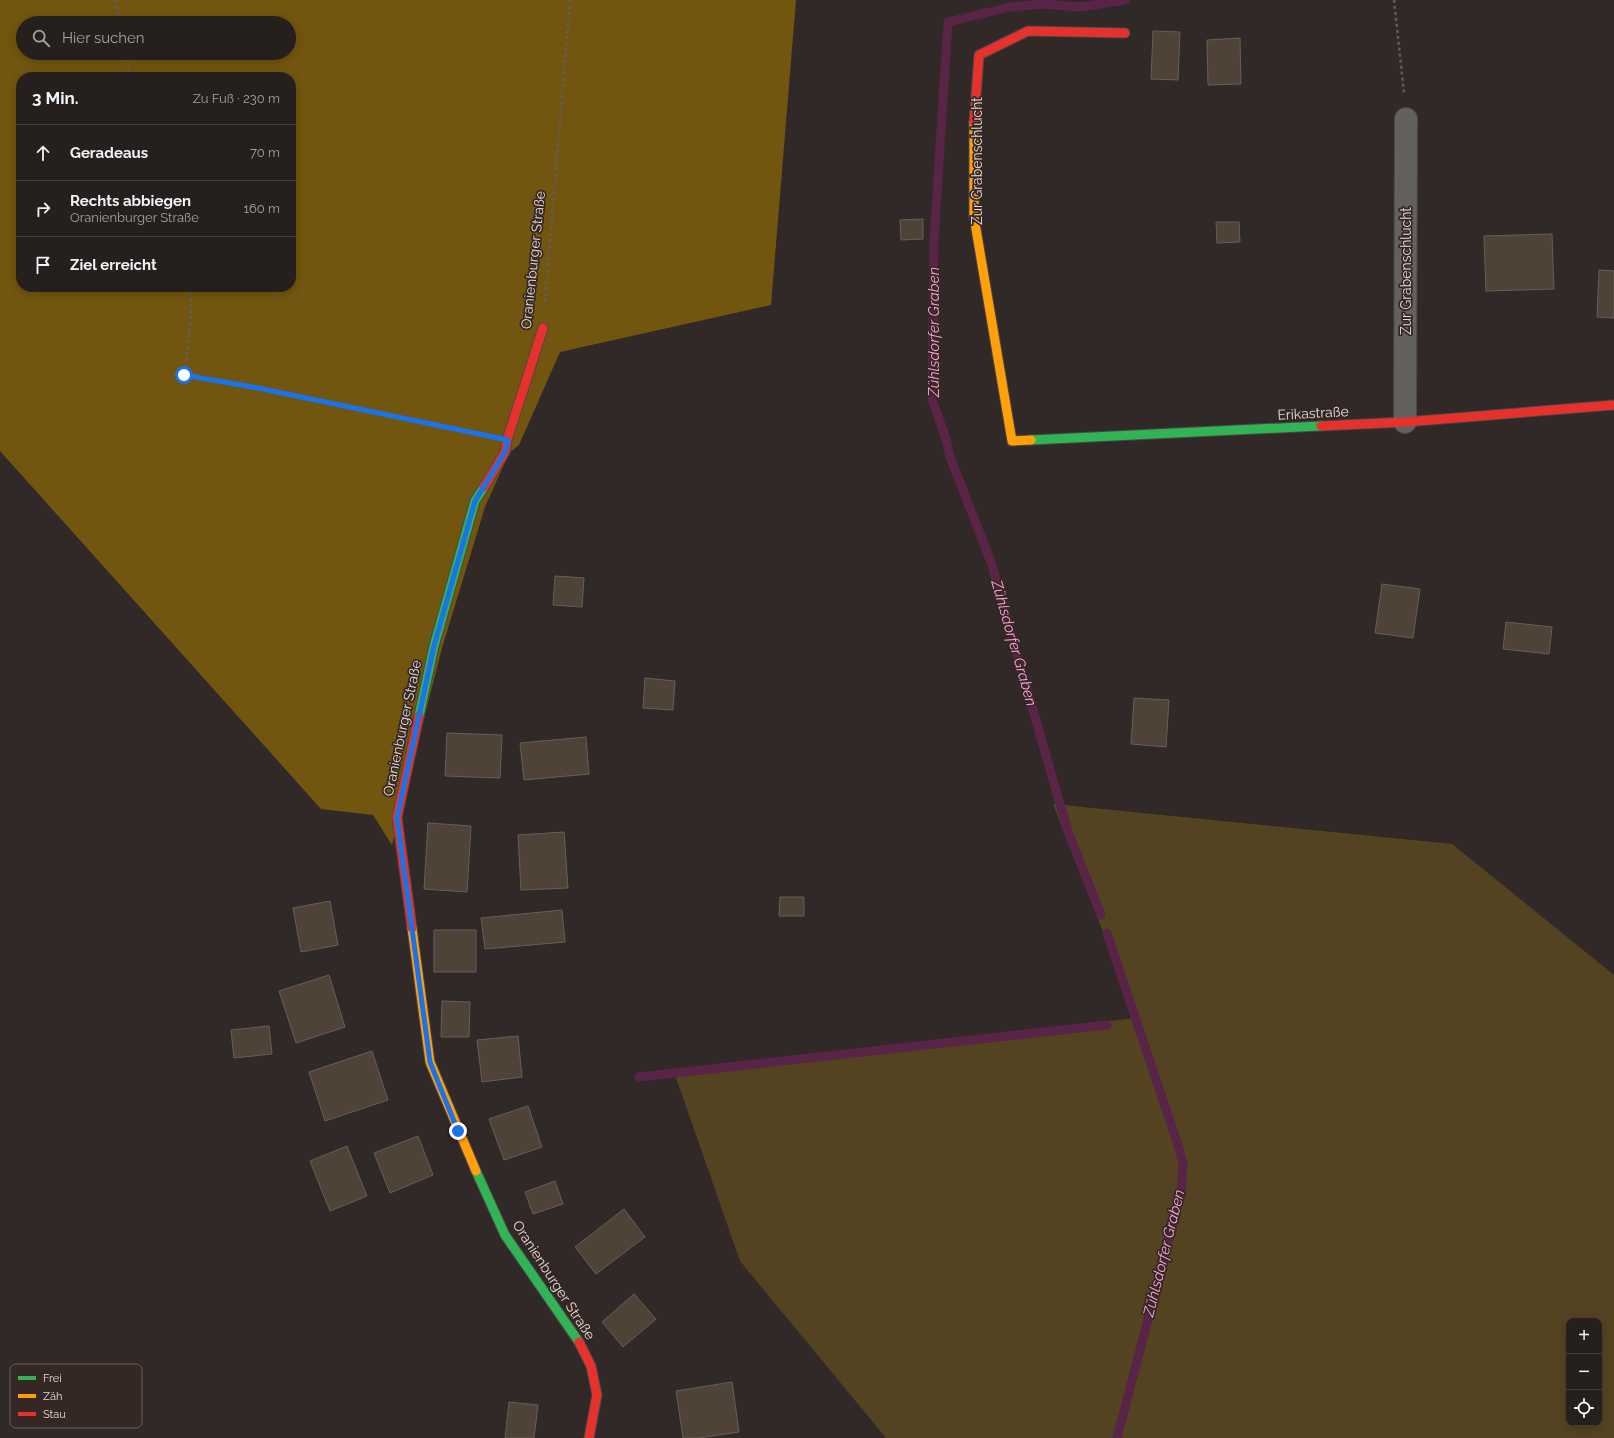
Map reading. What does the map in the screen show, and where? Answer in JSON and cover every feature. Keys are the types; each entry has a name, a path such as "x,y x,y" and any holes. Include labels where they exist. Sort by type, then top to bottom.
{"street":[{"name":"Zur Grabenschlucht","path":"1012,441 974,217 974,123 979,54 1028,32 1125,33"},
{"name":"Zur Grabenschlucht","path":"1405,422 1406,119"},
{"name":"Oranienburger Straße","path":"543,328 505,452 475,501 434,646 397,818 430,1062 458,1131 505,1235 579,1342 591,1366 597,1395 589,1438"},
{"name":"Erikastraße","path":"1012,441 1405,422 1614,405"}],"path":[{"path":"115,0 118,16"},
{"name":"Oranienburger Straße","path":"543,328 570,0"},
{"path":"1394,0 1406,119"},
{"path":"127,60 129,72"},
{"path":"189,292 192,302 184,375 258,388 508,440"}],"shaded area":[{"path":"0,0 796,0 771,305 560,352 519,445 509,453 485,507 442,648 392,845 373,815 321,809 0,451"},
{"path":"1053,804 1452,844 1614,975 1614,1438 886,1438 740,1261 673,1069 1137,1018"}],"building":[{"path":"1153,31 1180,32 1178,80 1151,79"},
{"path":"1240,38 1241,84 1208,85 1207,40"},
{"path":"923,219 923,239 901,240 900,220"},
{"path":"1216,222 1239,222 1240,242 1217,243"},
{"path":"1552,234 1554,289 1486,291 1484,236"},
{"path":"1599,270 1614,271 1614,318 1597,317"},
{"path":"555,576 584,578 582,607 553,605"},
{"path":"1382,584 1420,589 1413,638 1375,633"},
{"path":"1506,622 1552,627 1549,654 1503,649"},
{"path":"645,678 675,681 673,710 643,708"},
{"path":"1134,698 1169,700 1166,747 1131,744"},
{"path":"447,733 502,735 500,778 445,776"},
{"path":"586,737 589,774 524,780 520,743"},
{"path":"428,823 471,826 467,892 424,889"},
{"path":"564,832 568,888 521,890 518,835"},
{"path":"780,897 804,897 804,916 779,916"},
{"path":"330,901 338,945 301,952 293,908"},
{"path":"562,910 565,942 485,949 481,918"},
{"path":"434,930 476,930 476,972 434,972"},
{"path":"329,975 345,1027 296,1043 279,991"},
{"path":"442,1001 470,1002 469,1037 441,1037"},
{"path":"269,1026 272,1054 234,1058 231,1030"},
{"path":"518,1036 522,1077 482,1082 477,1040"},
{"path":"372,1051 388,1100 325,1121 309,1072"},
{"path":"528,1106 542,1147 504,1160 489,1119"},
{"path":"418,1136 433,1175 390,1193 374,1153"},
{"path":"347,1146 367,1196 330,1211 310,1161"},
{"path":"555,1181 563,1204 533,1214 525,1192"},
{"path":"624,1209 645,1237 596,1274 575,1247"},
{"path":"634,1294 656,1319 623,1347 602,1322"},
{"path":"732,1382 739,1432 699,1438 683,1438 676,1391"},
{"path":"509,1402 538,1405 534,1438 505,1438"}],"waterway":[{"name":"Zühlsdorfer Graben","path":"1101,915 1069,834 991,562 950,457 946,439 932,399 934,240 948,22 1010,7 1042,4 1080,7 1125,0"},
{"name":"Zühlsdorfer Graben","path":"1107,933 1183,1163 1181,1193 1117,1438"},
{"path":"639,1077 1107,1025"}],"traffic: fast":[{"path":"1031,440 1321,426"},
{"path":"419,716 434,646 475,501 484,487"},
{"path":"476,1171 505,1235 579,1342"}],"traffic: slow":[{"path":"974,122 974,217 1012,441 1031,440"},
{"path":"412,928 430,1062 476,1171"}],"traffic: jam":[{"path":"974,122 979,55 1028,31 1125,33"},
{"path":"484,487 505,452 507,440 543,328"},
{"path":"1321,426 1405,422 1614,405"},
{"path":"412,928 397,817 419,716"},
{"path":"579,1342 591,1366 597,1395 589,1438"}],"route":[{"path":"184,375 258,388 508,440 505,452 475,501 434,646 397,818 430,1062 458,1131"}]}
